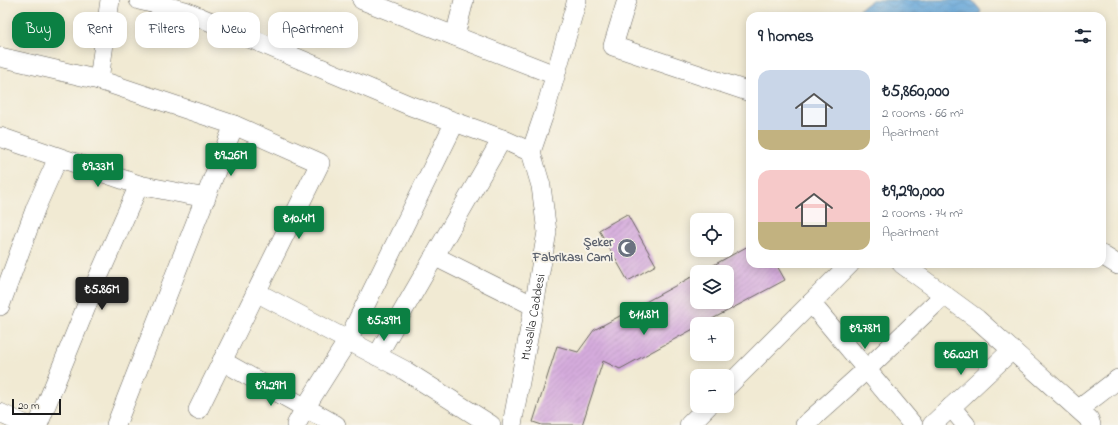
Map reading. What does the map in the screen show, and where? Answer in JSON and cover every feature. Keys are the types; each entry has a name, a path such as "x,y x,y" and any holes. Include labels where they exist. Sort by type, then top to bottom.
{"street":[{"path":"98,80 110,0"},
{"path":"139,0 185,11 411,106 502,139 531,152 545,111 577,0"},
{"path":"362,0 385,4 455,36 555,75"},
{"path":"455,36 464,0"},
{"path":"626,0 613,46 746,91"},
{"path":"0,57 98,80 234,125 320,163 198,410"},
{"path":"296,425 348,340 455,122"},
{"path":"116,425 234,125"},
{"path":"0,137 139,186 206,198"},
{"path":"377,356 502,139"},
{"name":"Musalla Caddesi","path":"512,425 547,232 540,186 531,152"},
{"path":"0,306 36,207 58,158"},
{"path":"38,425 139,186"},
{"path":"434,256 534,306"},
{"path":"1106,258 1118,265"},
{"path":"734,380 846,268"},
{"path":"907,268 977,319 1090,418 1091,425"},
{"path":"256,292 404,370 492,425"},
{"path":"805,425 867,370 944,295"},
{"path":"811,303 913,425"},
{"path":"932,425 1012,350"},
{"path":"222,361 336,425"},
{"path":"1079,409 1118,379"},
{"path":"951,407 966,425"},
{"path":"0,413 26,425"},
{"path":"689,425 701,413"}],"water":[{"path":"872,0 972,0 981,11 859,12 861,8"}],"building":[{"name":"Şeker Fabrikası Cami","path":"627,214 656,265 628,281 599,230"},
{"path":"746,247 746,268 778,268 785,280 734,307 734,265 714,265 728,257 734,257 734,254"},
{"path":"690,278 690,309 731,309 716,317 690,317 690,331 620,369 603,361 582,425 542,425 533,422 557,346 578,352 594,330"}],"place":[{"name":"Şeker Fabrikası Cami","path":"627,248"}]}
